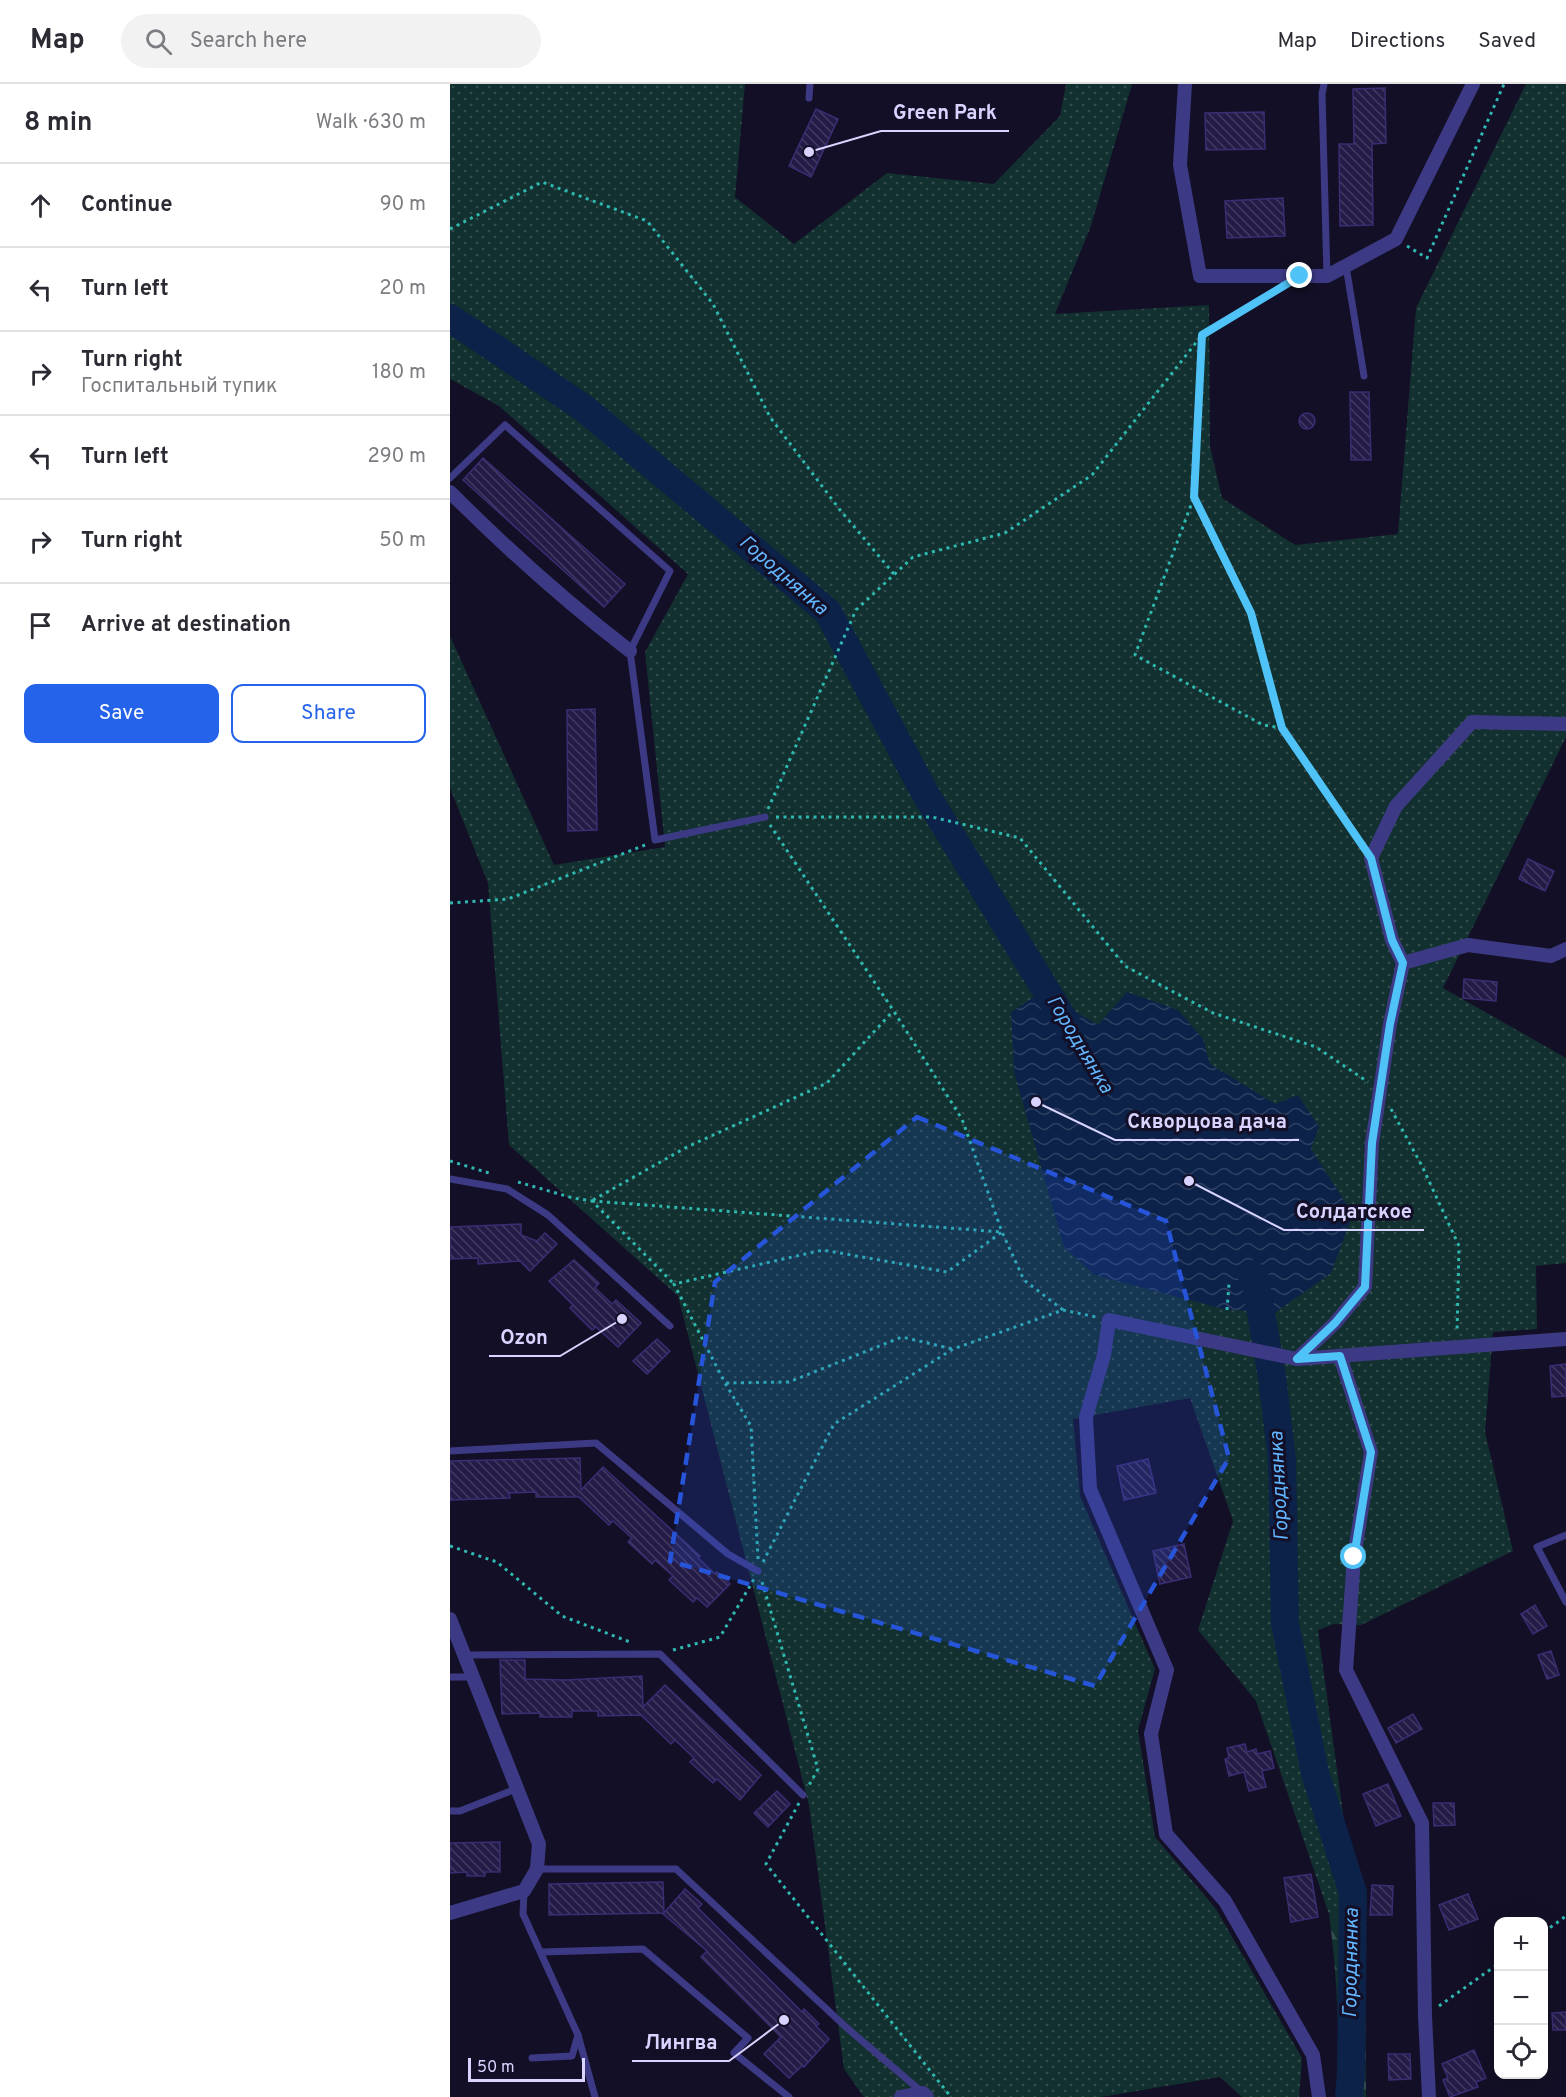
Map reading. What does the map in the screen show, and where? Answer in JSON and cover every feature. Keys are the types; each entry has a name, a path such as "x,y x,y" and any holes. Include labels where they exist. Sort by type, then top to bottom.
{"street":[{"path":"1185,84 1180,165 1200,276 1327,276 1396,239 1473,84"},
{"path":"450,492 489,531 575,608 630,651"},
{"path":"1297,1359 1335,1323 1365,1287 1372,1143 1390,1024 1403,963 1392,940 1371,858 1396,806 1472,722 1566,724"},
{"path":"1403,963 1468,945 1551,956 1566,949"},
{"path":"1318,2097 1313,2055 1225,1900 1166,1834 1151,1734 1167,1670 1090,1489 1086,1417 1104,1355 1109,1320 1297,1359 1561,1339"},
{"path":"1340,1356 1371,1452 1354,1557 1346,1670 1422,1823 1425,2016 1429,2097"},
{"path":"450,1619 538,1844 537,1869 524,1891 450,1913"},
{"path":"901,2097 925,2095"}],"lane":[{"path":"809,98 810,84"},
{"path":"1324,84 1322,94 1327,276"},
{"path":"1346,266 1364,376"},
{"path":"450,477 505,425 670,571 630,651 655,840 765,817"},
{"path":"450,1179 507,1189 548,1215 670,1326"},
{"path":"450,1451 596,1443 728,1554 758,1571"},
{"path":"1566,1535 1537,1547 1566,1602"},
{"path":"464,1655 660,1654 803,1796"},
{"path":"450,1677 472,1677"},
{"path":"450,1811 460,1811 518,1788"},
{"path":"537,1869 676,1869 847,2028 925,2095"},
{"path":"524,1891 523,1914 578,2035 595,2097"},
{"path":"542,1952 643,1949 748,2038 734,2053 789,2097"},
{"path":"532,2058 572,2056 578,2035"}],"path":[{"path":"1396,239 1427,258 1504,84"},
{"path":"450,229 542,182 647,221 713,304 770,417 840,510 894,574"},
{"path":"765,817 856,610 913,557 1005,533 1092,475 1202,335 1300,276"},
{"path":"1202,335 1194,497 1135,655 1263,725 1282,728"},
{"path":"1194,497 1251,613 1282,728 1371,858"},
{"path":"765,817 962,1119 1002,1232 1024,1280 1063,1310 1109,1320"},
{"path":"765,817 932,817 1020,838 1125,966 1213,1013 1316,1047 1380,1090 1422,1166 1459,1246 1456,1346"},
{"path":"450,903 508,899 655,840"},
{"path":"592,1201 687,1147 827,1083 893,1011"},
{"path":"450,1161 495,1175"},
{"path":"517,1182 592,1201 1002,1232"},
{"path":"592,1201 674,1284 751,1426 758,1571 818,1768 766,1864 951,2097"},
{"path":"674,1284 823,1250 947,1272 1002,1232"},
{"path":"1227,1310 1229,1284"},
{"path":"450,1546 497,1562 562,1616 660,1654 720,1637 758,1571 834,1424 953,1349 1063,1310"},
{"path":"726,1383 789,1382 902,1337 953,1349"},
{"path":"1548,1929 1566,1916"},
{"path":"1425,2016 1494,1967"}],"highlighted area":[{"path":"917,1117 1166,1221 1229,1458 1095,1686 670,1561 715,1282"}],"green space":[{"path":"450,84 745,84 735,197 794,244 887,173 994,184 1060,116 1066,84 1132,84 1091,226 1055,314 1209,305 1210,446 1222,498 1295,545 1398,534 1416,308 1526,84 1566,84 1566,737 1443,988 1566,1058 1566,1263 1536,1266 1537,1329 1493,1332 1485,1432 1513,1551 1361,1625 1334,1624 1318,1630 1358,1924 1329,1914 1256,1701 1198,1630 1233,1521 1190,1398 1073,1419 1080,1496 1155,1669 1138,1730 1155,1837 1216,1909 1302,2058 1299,2097 1242,2097 1220,2077 1101,2097 864,2097 844,2069 809,1805 678,1296 509,1145 488,883 450,788 450,636 554,865 665,847 645,652 688,574 499,406 450,379"},
{"path":"1329,1914 1358,1924 1365,1951 1366,2097 1338,2097 1337,2005"}],"water":[{"path":"1042,992 1098,1025 1127,992 1178,1010 1203,1039 1210,1064 1275,1104 1298,1095 1319,1127 1311,1149 1353,1214 1331,1273 1276,1312 1227,1310 1095,1275 1064,1247 1014,1072 1011,1012"}],"building":[{"path":"1385,88 1386,143 1372,144 1373,225 1340,226 1339,144 1354,144 1353,89"},
{"path":"816,109 838,119 811,177 789,166"},
{"path":"1264,112 1265,149 1206,150 1205,113"},
{"path":"1283,198 1285,236 1227,238 1225,201"},
{"path":"1350,392 1369,392 1371,460 1351,460"},
{"path":"1307,413 1313,415 1315,421 1313,427 1307,429 1301,427 1299,421 1301,415"},
{"path":"483,458 625,584 604,607 463,480"},
{"path":"595,709 597,830 568,831 567,710"},
{"path":"1528,859 1554,871 1545,891 1519,879"},
{"path":"1464,979 1497,982 1496,1001 1463,998"},
{"path":"521,1224 521,1235 537,1241 545,1233 557,1244 530,1271 520,1261 478,1264 478,1258 450,1259 450,1227"},
{"path":"574,1260 599,1283 595,1288 612,1304 616,1300 641,1323 618,1347 596,1327 592,1330 570,1308 573,1305 549,1281"},
{"path":"657,1339 670,1351 647,1374 633,1361"},
{"path":"1566,1364 1566,1396 1552,1397 1550,1366"},
{"path":"580,1458 581,1490 603,1467 700,1556 698,1558 715,1574 717,1572 730,1584 707,1607 697,1598 693,1602 669,1580 673,1576 655,1560 652,1564 628,1542 632,1538 613,1521 609,1525 579,1497 536,1497 536,1492 509,1493 510,1498 450,1500 450,1461"},
{"path":"1148,1459 1156,1493 1124,1500 1117,1466"},
{"path":"1184,1544 1191,1577 1160,1584 1153,1551"},
{"path":"1535,1605 1547,1626 1533,1634 1521,1614"},
{"path":"1551,1651 1559,1675 1547,1679 1538,1655"},
{"path":"500,1660 525,1660 525,1679 566,1680 642,1676 643,1707 665,1685 761,1775 740,1800 717,1779 713,1783 690,1762 694,1758 675,1740 671,1744 641,1715 598,1716 598,1711 572,1711 572,1717 540,1717 540,1713 502,1714"},
{"path":"1413,1714 1422,1729 1396,1743 1388,1728"},
{"path":"1245,1744 1247,1752 1256,1749 1257,1754 1270,1751 1274,1768 1262,1771 1266,1787 1249,1791 1244,1772 1229,1776 1225,1759 1229,1758 1227,1748"},
{"path":"1388,1784 1401,1816 1376,1826 1363,1794"},
{"path":"777,1791 790,1804 768,1827 754,1813"},
{"path":"1433,1803 1454,1803 1455,1825 1434,1826"},
{"path":"500,1842 500,1872 485,1872 485,1876 467,1876 467,1872 450,1873 450,1843"},
{"path":"1311,1874 1318,1917 1291,1922 1284,1878"},
{"path":"663,1882 664,1913 549,1915 549,1884"},
{"path":"1372,1885 1393,1886 1392,1915 1370,1915"},
{"path":"685,1889 702,1904 698,1908 802,2012 804,2009 819,2024 816,2026 829,2039 804,2067 802,2066 789,2078 764,2054 781,2037 701,1957 707,1951 663,1914"},
{"path":"1468,1894 1478,1919 1449,1930 1439,1905"},
{"path":"1566,2012 1566,2030 1553,2030 1552,2013"},
{"path":"1474,2050 1486,2078 1476,2082 1478,2087 1450,2097 1443,2080 1448,2078 1442,2064"},
{"path":"1388,2054 1410,2054 1411,2079 1389,2080"}],"waterway":[{"name":"Городнянка","path":"450,318 585,409 828,612 925,793 1071,1031"},
{"name":"Городнянка","path":"1251,1274 1255,1278 1272,1377 1282,1460 1285,1623 1315,1773 1353,1893 1349,2097"}],"place":[{"name":"Green Park","path":"809,152"},
{"name":"Скворцова дача","path":"1036,1102"},
{"name":"Солдатское","path":"1189,1181"},
{"name":"Ozon","path":"622,1319"},
{"name":"Лингва","path":"784,2020"}],"route":[{"path":"1300,276 1202,335 1194,497 1251,613 1282,728 1371,858 1392,940 1403,963 1390,1024 1372,1143 1365,1287 1335,1323 1297,1359 1340,1356 1371,1452 1354,1557"}]}
